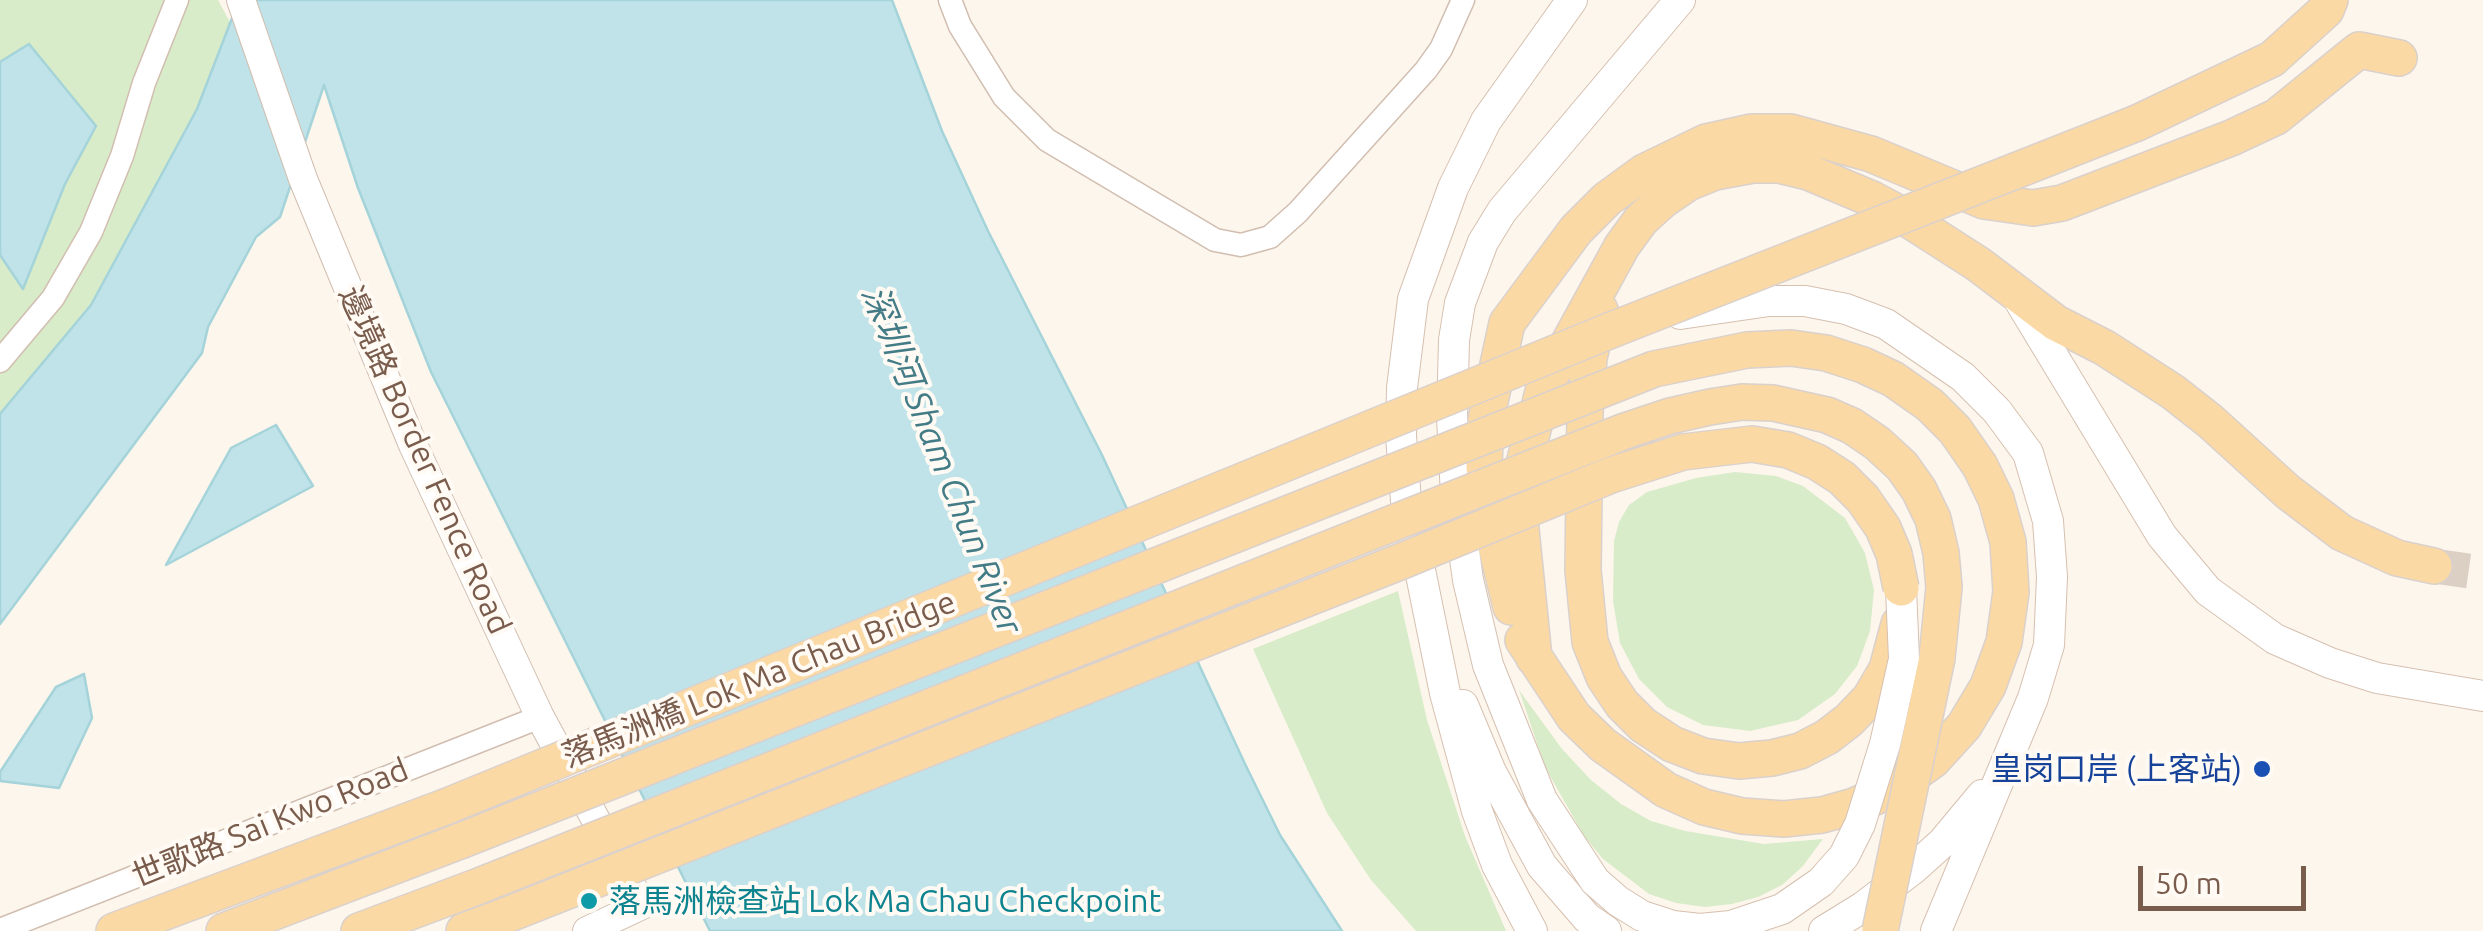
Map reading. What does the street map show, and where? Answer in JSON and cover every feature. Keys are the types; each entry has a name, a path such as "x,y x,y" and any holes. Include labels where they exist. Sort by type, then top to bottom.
{"main road":[{"path":"1532,931 1497,865 1477,811 1412,575 1400,436 1405,342 1413,300 1453,188 1486,121 1572,0"},
{"path":"479,925 1412,575 1648,462 1720,445 1752,444 1788,450 1817,462 1842,478 1863,499 1883,528 1894,554 1904,659 1885,744 1860,824 1844,856 1821,882 1782,909 1732,926 1672,926 1642,916 1618,902 1595,881 1542,800 1488,665 1468,580 1456,494 1452,372 1460,304 1482,242 1502,211 1680,0"},
{"name":"落馬洲橋 Lok Ma Chau Bridge","path":"114,931 445,808 1609,332 2137,124 2272,59 2326,10 2330,0"},
{"path":"1534,658 1511,607 1488,513 1484,466 1494,372 1507,323 1547,266 1607,199 1644,172 1706,142 1750,132 1792,132 1885,159 1984,200 2033,208 2062,202 2276,117 2358,50 2399,58"},
{"path":"1534,658 1517,490 1544,388 1622,246 1641,220 1688,182 1753,165 1779,165 1808,172 1872,198 2007,285 2056,322 2173,392 2288,492 2342,532 2397,558 2434,566"},
{"path":"1622,246 1598,316 1590,358 1585,414 1583,570 1590,642 1604,677 1622,704 1672,744 1703,756 1739,761 1800,750 1850,720 1870,698 1896,645 1900,588"},
{"path":"2007,285 2046,340 2162,536 2208,591 2262,630 2316,658 2377,678 2483,696"},
{"path":"1609,332 1675,314 1769,300 1805,301 1846,309 1886,324 1963,377 1997,411 2028,453 2048,521 2052,577 2049,644 2038,684 1936,931"},
{"name":"落馬洲橋 Lok Ma Chau Bridge","path":"224,931 1654,369 1746,350 1791,348 1826,353 1893,379 1942,418 1980,466 1996,499 2008,542 2012,592 2004,642 1988,686 1964,726 1933,760 1890,790 1854,806 1822,815 1784,819 1704,808 1666,790 1616,756 1584,726 1534,658"},
{"path":"359,931 1625,432 1670,416 1742,402 1799,407 1852,426 1877,443 1902,466 1926,505 1942,553 1944,587 1937,658 1880,931"},
{"path":"1456,494 1487,576 1534,658"},
{"path":"1412,575 1464,706 1542,866 1560,890 1606,931"},
{"path":"1824,931 1913,869 1970,812 2012,743 2050,621"},
{"path":"1870,931 1892,877"}],"street":[{"path":"0,361 52,298 91,232 178,0"},
{"name":"邊境路 Border Fence Road","path":"240,0 303,178 412,445 540,717 642,905 586,931"},
{"path":"950,0 960,26 1004,97 1048,140 1215,240 1241,244 1270,237 1298,212 1426,70 1441,49 1463,0"},
{"name":"世歌路 Sai Kwo Road","path":"0,930 540,717"}],"green space":[{"path":"0,0 218,0 230,22 197,109 91,305 0,414"},
{"path":"1735,472 1776,476 1803,486 1845,518 1865,553 1874,590 1870,631 1857,666 1835,694 1798,720 1750,731 1703,725 1667,707 1639,679 1620,643 1613,601 1614,541 1629,505 1647,492"},
{"path":"1398,591 1427,720 1465,836 1506,931 1416,931 1371,880 1327,813 1253,649"},
{"path":"1519,690 1562,749 1591,780 1651,821 1685,831 1764,844 1823,839 1803,866 1782,885 1758,897 1705,907 1649,894 1603,859 1584,836 1545,767"}],"water":[{"name":"深圳河 Sham Chun River","path":"239,0 892,0 942,131 988,231 1102,455 1245,764 1280,835 1342,931 710,931 431,372 358,188 324,85 280,217 256,237 208,327 202,353 0,624 0,414 91,305 197,109"},
{"path":"29,44 96,126 65,184 23,289 0,255 0,62"},
{"path":"276,425 313,486 166,565 231,448"},
{"path":"84,674 92,718 59,788 0,781 0,772 56,687"}],"tunnel":[{"path":"2434,566 2483,573"}],"place":[{"name":"皇岗口岸 (上客站)","path":"2262,769"},
{"name":"落馬洲檢查站 Lok Ma Chau Checkpoint","path":"589,901"}]}
